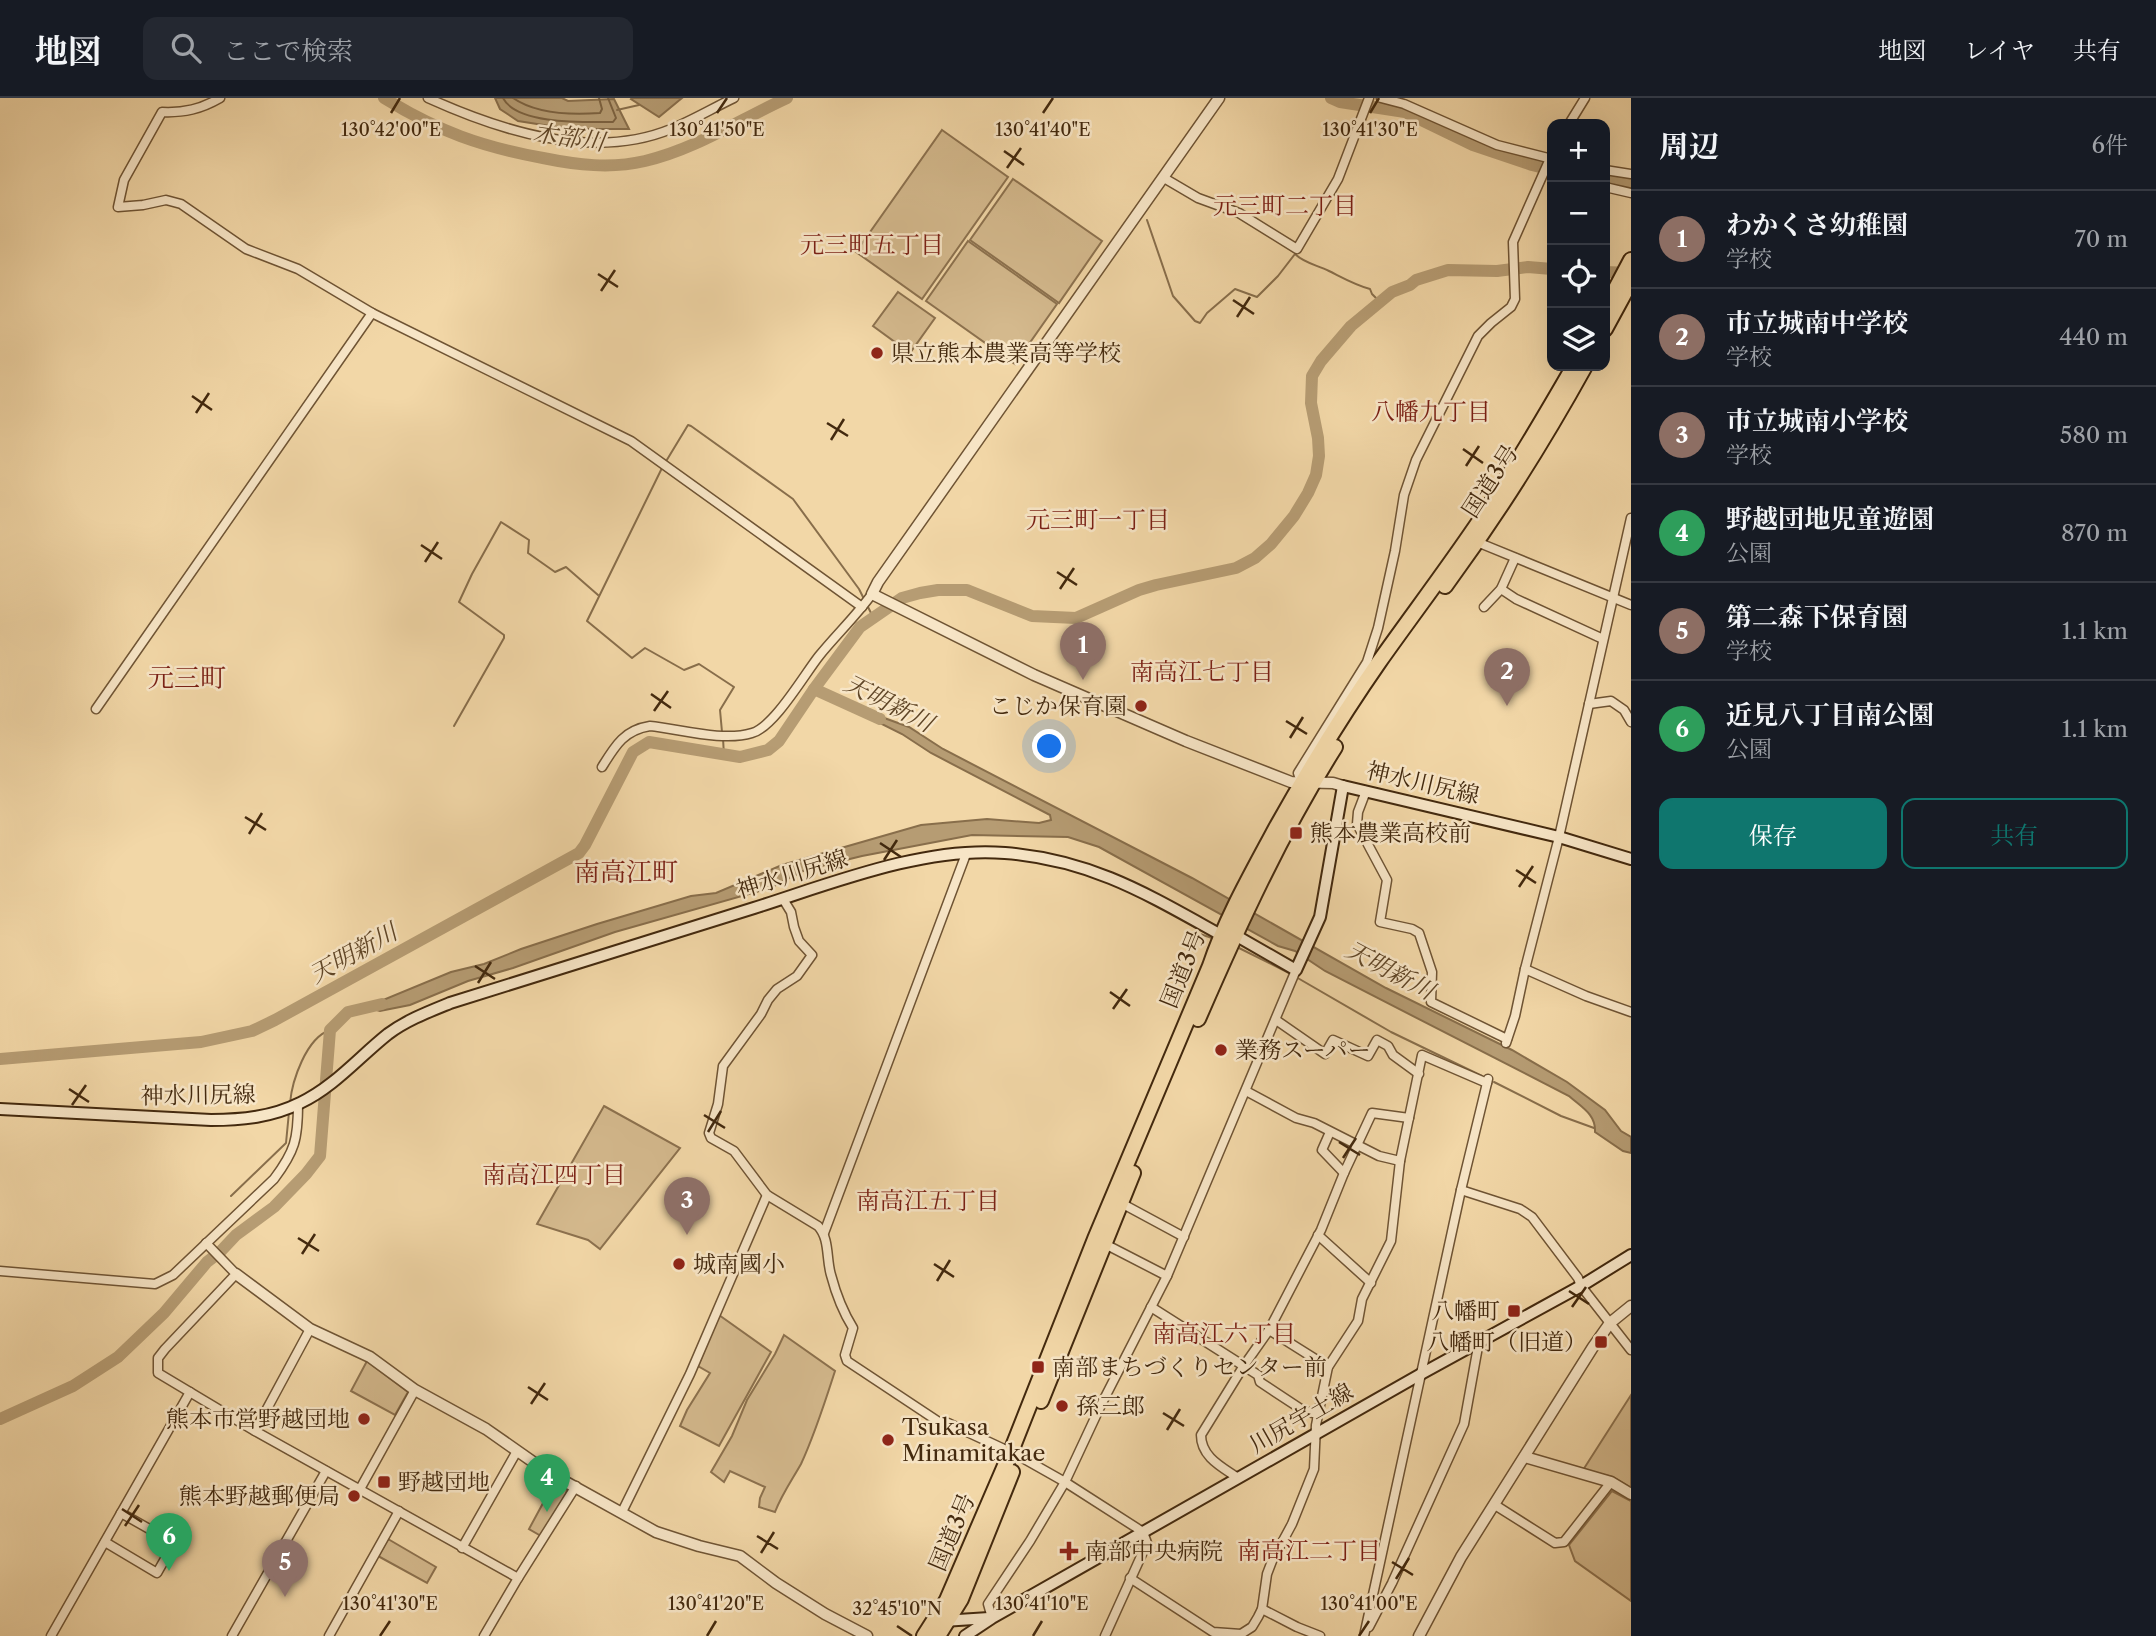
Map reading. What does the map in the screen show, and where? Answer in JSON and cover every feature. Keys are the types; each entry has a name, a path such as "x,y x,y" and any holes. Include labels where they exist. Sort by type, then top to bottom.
{"highway":[{"path":"1610,318 1625,286 1630,262"},
{"path":"1606,308 1625,286"},
{"name":"国道3号","path":"1100,1242 1121,1203 1231,930 1308,782 1372,673 1526,451 1571,371"},
{"name":"国道3号","path":"1308,782 1399,649 1477,542 1534,454 1582,371"},
{"name":"国道3号","path":"924,1636 940,1623 961,1599 1014,1455 1210,966 1231,930"},
{"name":"国道3号","path":"940,1623 947,1600 1014,1455"}],"main road":[{"name":"神水川尻線","path":"0,1109 221,1120 253,1118 301,1102 341,1075 391,1032 418,1016 450,1003 783,899 908,862 943,855 1003,852 1092,870 1231,930 1299,964 1320,918 1343,786 1559,837 1631,859"},
{"name":"川尻宇土線","path":"940,1623 954,1632 969,1633 1479,1341 1581,1286 1631,1255"},
{"path":"961,1599 966,1609 974,1614 992,1618"},
{"name":"川尻宇土線","path":"940,1623 992,1618"}],"street":[{"path":"220,98 207,106 182,113 162,112 124,180 118,207 166,200 181,204 246,248 298,269 372,313 631,441 862,607"},
{"path":"428,98 464,114 524,132 586,143 623,140 670,130 734,98"},
{"path":"876,597 877,582 1219,98"},
{"path":"1164,178 1198,198 1239,213 1297,249 1338,179 1369,98"},
{"path":"1381,98 1404,104 1497,145 1547,157"},
{"path":"1572,119 1585,98"},
{"path":"1610,171 1631,174"},
{"path":"1308,782 1298,773 1367,662 1378,628 1404,495 1416,460 1478,337 1511,307 1515,299 1513,242 1546,176"},
{"path":"1610,188 1631,193"},
{"path":"96,709 372,313"},
{"path":"1366,791 1358,812 1357,824 1387,880 1380,922 1419,933 1432,972 1431,1002 1506,1041 1515,1016 1559,837 1631,518"},
{"path":"1477,542 1631,605"},
{"path":"1484,607 1501,589 1516,558"},
{"path":"1501,589 1516,599 1604,639"},
{"path":"602,767 620,739 641,727 660,727 720,736 755,732 770,721 818,657 862,607 876,597"},
{"path":"876,597 1100,705 1275,777 1343,786"},
{"path":"1589,704 1611,701 1624,710 1631,722"},
{"path":"966,853 824,1233 830,1274 843,1311 853,1328 845,1355 847,1361 939,1422 948,1423 1065,1482 1143,1532 1147,1543 1105,1636"},
{"path":"783,899 791,912 799,941 811,955 797,976 768,1000 761,1014 723,1066 718,1104 709,1133 711,1138 734,1151 767,1195 818,1226 824,1233"},
{"path":"992,1618 988,1604 1065,1482 1167,1276 1299,964"},
{"path":"1525,969 1631,1012"},
{"path":"1276,1020 1325,1054 1333,1040 1368,1056 1377,1040 1388,1046 1393,1055 1419,1074"},
{"path":"1130,1578 1212,1634 1241,1634 1251,1627 1262,1609 1267,1574 1304,1497 1314,1469 1315,1434 1328,1367 1358,1321 1362,1299 1391,1241 1400,1161 1422,1055 1488,1080 1461,1190 1364,1636"},
{"path":"1246,1091 1296,1118 1314,1123 1379,1156 1400,1161"},
{"path":"0,1271 155,1284 173,1275 274,1179 285,1165 295,1146 301,1102"},
{"path":"1238,1478 1209,1457 1201,1444 1201,1435 1269,1330 1318,1235 1372,1114 1409,1118"},
{"path":"1330,1132 1322,1150 1344,1173"},
{"path":"1461,1190 1520,1209 1532,1217 1631,1350"},
{"path":"622,1512 690,1374 767,1195"},
{"path":"1121,1203 1184,1237"},
{"path":"1318,1235 1371,1283"},
{"path":"1100,1242 1167,1276"},
{"path":"207,1243 236,1274 310,1329 370,1357 415,1390 486,1429 546,1471 656,1532 740,1556 825,1614 867,1636"},
{"path":"236,1274 158,1358 158,1373 518,1578"},
{"path":"1419,1636 1461,1557 1593,1347 1610,1323 1631,1306"},
{"path":"1151,1307 1258,1375 1260,1382 1304,1411 1318,1414"},
{"path":"256,1431 310,1329"},
{"path":"1269,1330 1328,1367"},
{"path":"1364,1636 1392,1583 1464,1424 1479,1341"},
{"path":"360,1489 415,1390"},
{"path":"51,1636 190,1392"},
{"path":"462,1548 517,1451"},
{"path":"1525,1457 1611,1482 1631,1494"},
{"path":"232,1636 326,1471"},
{"path":"1495,1505 1555,1543 1563,1542 1611,1482"},
{"path":"484,1636 576,1486"},
{"path":"328,1636 399,1511"},
{"path":"104,1542 157,1573 174,1544 121,1513"},
{"path":"1262,1609 1321,1636"}],"shaded area":[{"path":"942,130 1008,177 922,299 856,252"},
{"path":"1013,179 1102,241 1059,303 970,240"},
{"path":"968,241 1057,304 1015,364 926,301"},
{"path":"898,292 935,318 910,353 873,326"},
{"path":"604,1106 680,1148 600,1249 588,1240 537,1224"},
{"path":"719,1315 771,1352 719,1446 680,1426 710,1373 698,1366"},
{"path":"784,1335 835,1371 806,1453 775,1512 759,1507 765,1487 730,1471 724,1482 711,1472"},
{"path":"367,1361 408,1392 395,1415 351,1391"},
{"path":"1631,1395 1631,1488 1613,1477 1583,1470"},
{"path":"555,1481 567,1488 566,1495 541,1536 529,1529"},
{"path":"1612,1491 1631,1501 1631,1601 1575,1561 1569,1545"},
{"path":"388,1539 436,1567 427,1583 378,1556"}],"water":[{"path":"495,98 562,98 568,101 614,99 629,129 569,129 518,121 500,109"},
{"path":"632,98 682,98 659,117"},
{"path":"832,699 909,727 943,749 1192,878 1386,988 1512,1050 1567,1082 1605,1110 1621,1131 1631,1137 1631,1153 1623,1151 1595,1132 1593,1120 1583,1107 1569,1096 1325,971 1295,951 1278,946 1099,847 1068,837 972,835 862,856 805,870 770,888 615,932 468,981 410,1005 380,1011 366,1007 451,972 484,964 597,924 691,896 716,893 782,865 921,825 987,819 1039,823 1051,820 1050,815"}],"waterway":[{"name":"木部川","path":"384,98 442,129 480,143 521,154 581,164 607,165 664,156 787,98"},
{"name":"木部川","path":"1331,98 1340,102 1405,112 1473,145 1547,169"},
{"path":"617,110 639,105"},
{"name":"木部川","path":"1610,181 1631,184"},
{"path":"1147,220 1173,296 1195,321 1200,323 1207,313 1235,289 1257,297 1295,254 1307,262 1370,289 1380,302"},
{"path":"0,1059 201,1042 252,1031 275,1020 579,853 633,752 649,742 740,757 768,750 779,741 860,627 902,598 938,590 967,590 1032,616 1076,618 1139,590 1236,568 1255,558 1271,544 1294,516 1308,493 1316,475 1319,456 1311,403 1312,376 1321,361 1351,326 1392,292 1416,280 1448,270 1547,269"},
{"path":"1610,272 1631,273"},
{"path":"665,463 688,425 691,426 793,499 864,599"},
{"path":"662,468 587,621 632,658 645,648 684,670 699,664 734,687 720,710 722,732"},
{"path":"454,726 504,638 504,635 459,602 501,522 529,540 528,553 555,572 566,567 598,595"},
{"path":"868,607 873,617 871,618"},
{"name":"天明新川","path":"814,689 880,719"},
{"path":"1577,741 1580,726"},
{"path":"723,738 724,756"},
{"path":"1568,778 1572,763"},
{"path":"1200,934 1212,938"},
{"path":"1239,948 1291,974"},
{"path":"1296,977 1391,1032 1482,1076"},
{"path":"0,1419 73,1386 118,1357 164,1313 207,1262 236,1235 274,1207 306,1174 320,1156 330,1030 348,1012 382,1004"},
{"path":"290,1103 297,1072 307,1051 321,1035 330,1030"},
{"path":"1494,1082 1561,1116 1594,1128"},
{"path":"231,1196 286,1143 289,1112"}],"place":[{"name":"県立熊本農業高等学校","path":"877,353"},
{"name":"わかくさ幼稚園","path":"1083,680"},
{"name":"こじか保育園","path":"1141,706"},
{"name":"市立城南中学校","path":"1507,706"},
{"name":"熊本農業高校前","path":"1296,833"},
{"name":"業務スーパー","path":"1221,1050"},
{"name":"市立城南小学校","path":"687,1235"},
{"name":"城南國小","path":"679,1264"},
{"name":"八幡町","path":"1514,1311"},
{"name":"八幡町（旧道）","path":"1601,1342"},
{"name":"南部まちづくりセンター前","path":"1038,1367"},
{"name":"孫三郎","path":"1062,1406"},
{"name":"熊本市営野越団地","path":"364,1419"},
{"name":"Tsukasa Minamitakae","path":"888,1440"},
{"name":"野越団地","path":"384,1482"},
{"name":"熊本野越郵便局","path":"354,1496"},
{"name":"野越団地児童遊園","path":"547,1512"},
{"name":"南部中央病院","path":"1069,1551"},
{"name":"近見八丁目南公園","path":"169,1571"},
{"name":"第二森下保育園","path":"285,1597"}],"district":[{"name":"元三町二丁目","path":"1285,205"},
{"name":"元三町五丁目","path":"872,244"},
{"name":"八幡九丁目","path":"1431,411"},
{"name":"元三町一丁目","path":"1098,519"},
{"name":"南高江七丁目","path":"1202,671"},
{"name":"元三町","path":"187,678"},
{"name":"南高江町","path":"626,872"},
{"name":"南高江四丁目","path":"554,1174"},
{"name":"南高江五丁目","path":"928,1200"},
{"name":"南高江六丁目","path":"1224,1333"},
{"name":"南高江二丁目","path":"1309,1550"}]}
